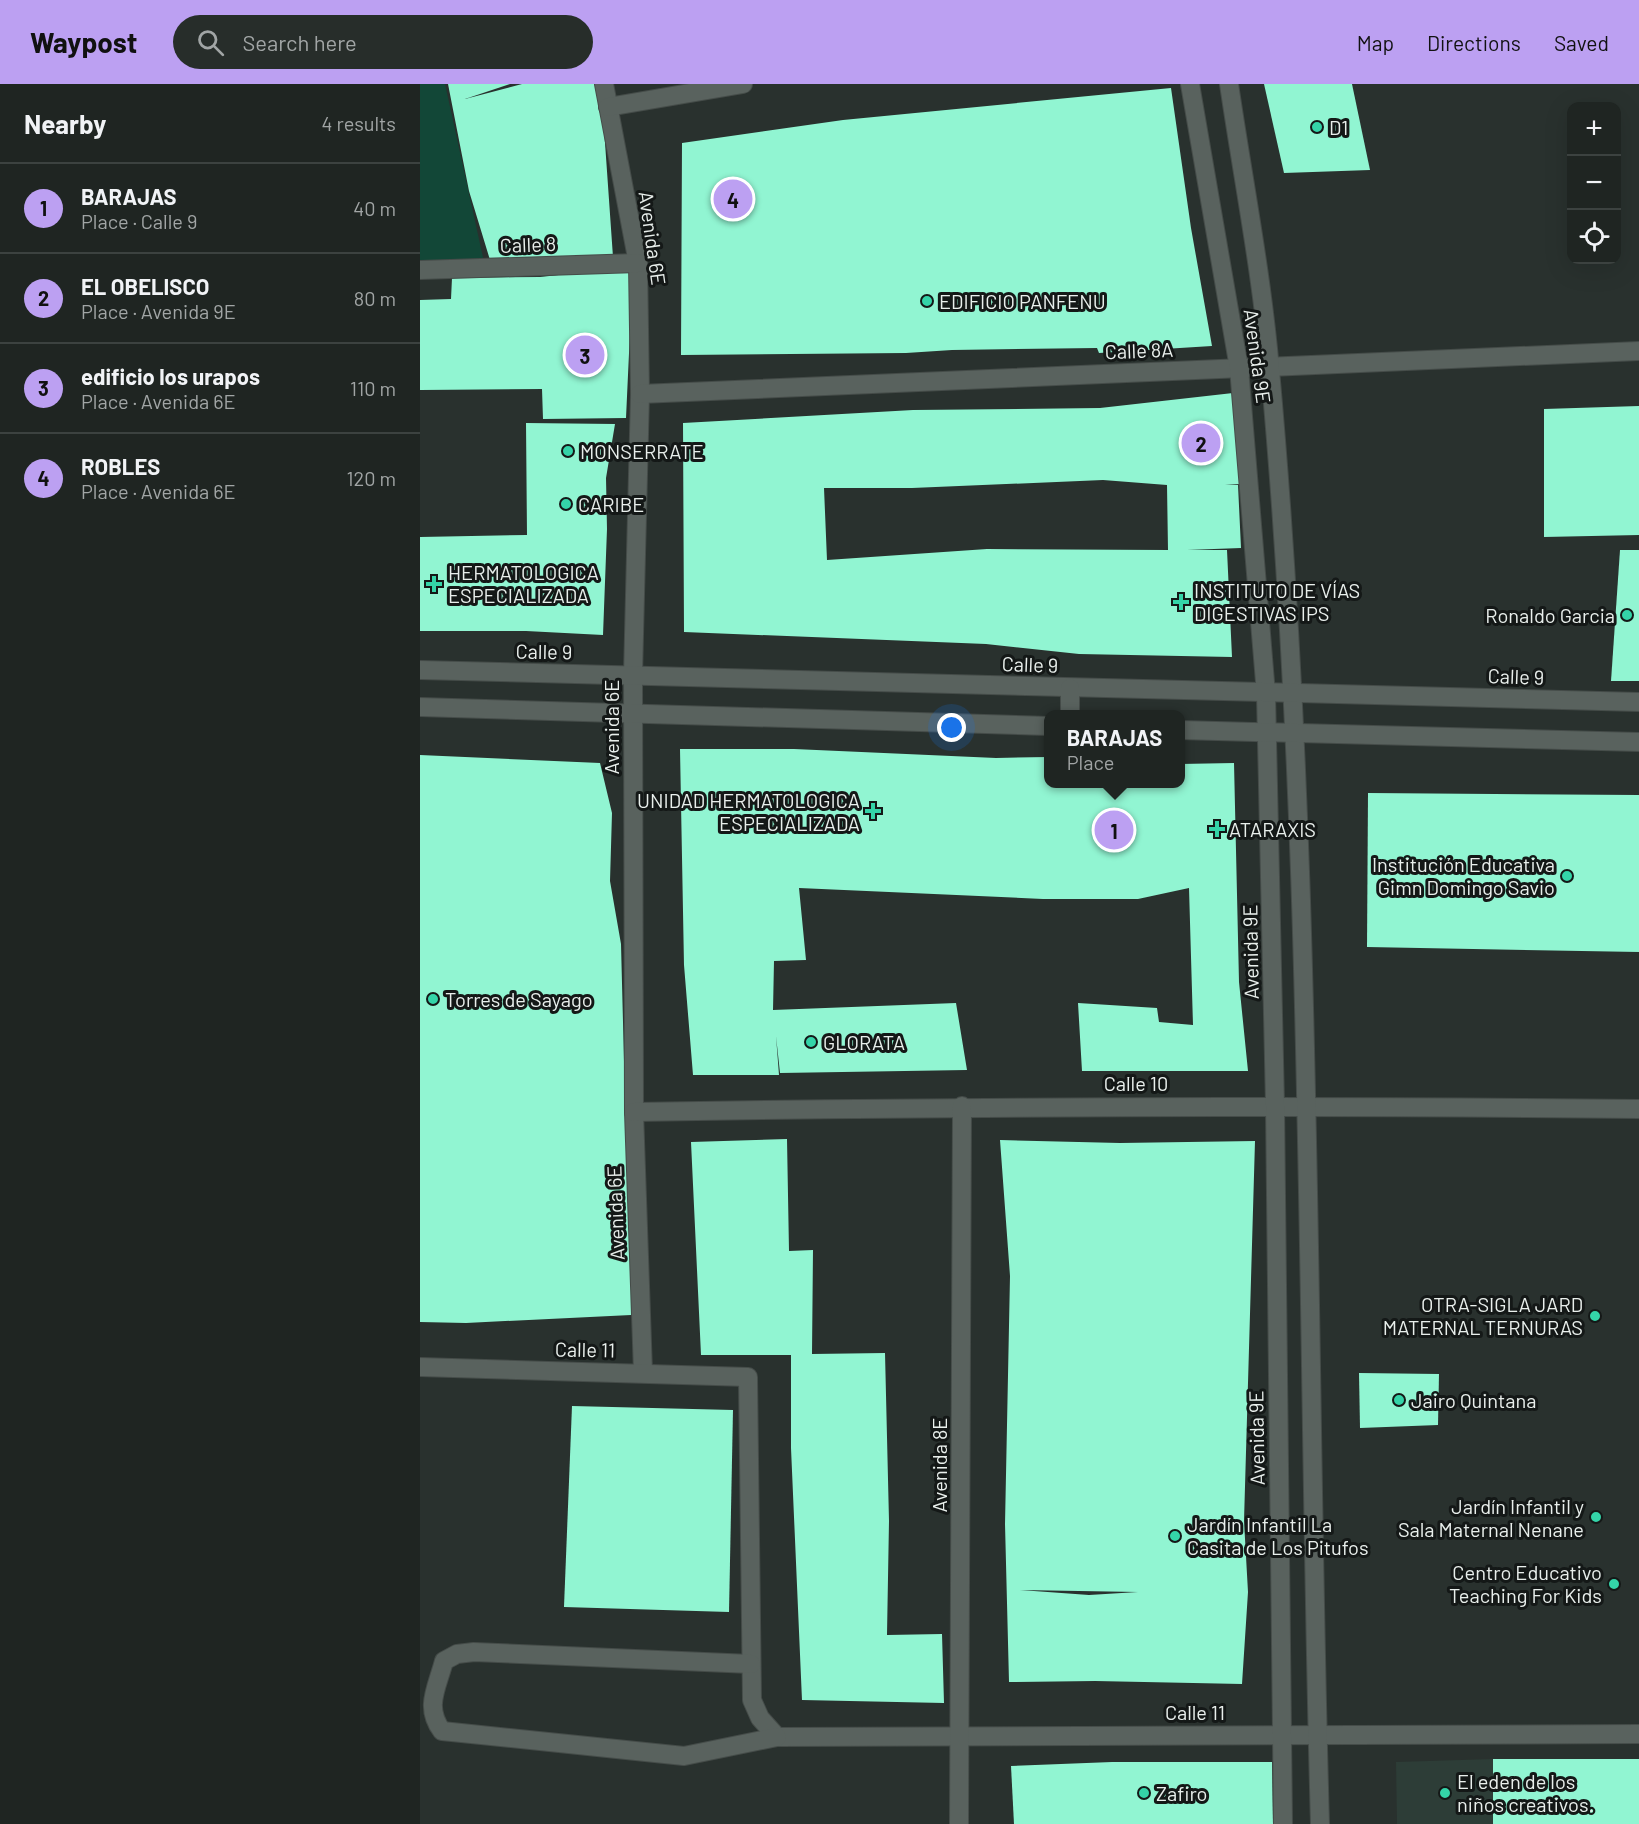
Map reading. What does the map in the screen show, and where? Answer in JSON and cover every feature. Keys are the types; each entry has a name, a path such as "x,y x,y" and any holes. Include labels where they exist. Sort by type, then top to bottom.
{"street":[{"name":"Avenida 6E","path":"604,84 638,263 640,394 633,675 634,1112 643,1372"},
{"path":"608,106 743,84"},
{"name":"Avenida 9E","path":"1190,84 1239,368 1266,694 1275,1105 1283,1824"},
{"name":"Avenida 9E","path":"1229,84 1270,366 1294,693 1307,1106 1320,1824"},
{"name":"Calle 8","path":"420,270 638,263"},
{"name":"Calle 8A","path":"640,394 1639,351"},
{"name":"Calle 9","path":"420,670 1639,702"},
{"path":"1070,688 1070,710"},
{"path":"420,707 1044,726"},
{"path":"1185,730 1639,742"},
{"name":"Calle 10","path":"634,1112 962,1106 1275,1105 1639,1109"},
{"name":"Avenida 8E","path":"959,1824 962,1106"},
{"name":"Calle 11","path":"420,1367 748,1377 752,1664 457,1654 444,1661 432,1703 432,1718 442,1731 684,1756 777,1737 1639,1734"},
{"path":"752,1664 752,1700 760,1718 777,1737"}],"shaded area":[{"name":"El eden de los niños creativos.","path":"1493,1759 1493,1824 1397,1824 1396,1762"}],"green space":[{"path":"420,84 445,84 484,262 420,264"}],"building":[{"path":"448,84 510,84 465,99 522,84 598,84 603,114 613,257 490,260 469,191"},
{"name":"D1","path":"1264,84 1352,84 1370,170 1284,173"},
{"path":"1171,88 1191,228 1212,346 1099,353 1097,348 681,355 682,143 843,120"},
{"path":"633,267 626,418 543,419 542,389 420,390 420,300 451,299 452,278 540,277"},
{"path":"1233,393 1240,484 1225,485 1238,485 1241,548 1187,550 1227,550 1232,657 1079,654 986,644 684,632 683,423 913,410 1100,408","holes":["1103,480 1167,485 1168,550 987,549 827,560 824,488 912,488"]},
{"path":"1639,406 1639,535 1544,537 1544,409"},
{"path":"526,423 615,424 606,478 607,529 603,635 526,631 420,631 420,537 527,535"},
{"name":"Ronaldo Garcia","path":"1620,550 1639,550 1639,681 1611,681"},
{"path":"680,749 794,749 996,758 1044,757 1044,788 1185,788 1185,764 1234,763 1239,982 1248,1071 1082,1071 1078,1003 1157,1008 1159,1022 1193,1025 1189,888 1138,899 1043,899 799,888 806,960 774,961 773,1010 956,1003 967,1070 780,1073 776,1036 779,1075 693,1075 684,965"},
{"path":"420,755 600,763 612,813 610,881 621,944 624,1061 632,1132 631,1315 466,1323 420,1322"},
{"path":"1368,793 1639,795 1639,952 1367,947"},
{"path":"787,1139 789,1251 813,1250 812,1354 885,1353 889,1521 887,1635 942,1634 944,1703 802,1700 791,1448 791,1355 701,1355 691,1142"},
{"path":"1000,1140 1120,1143 1255,1141 1244,1521 1248,1592 1242,1684 1009,1682 1005,1524 1010,1276","holes":["1020,1590 1138,1592 1089,1595"]},
{"name":"Jairo Quintana","path":"1359,1373 1439,1374 1438,1425 1360,1428"},
{"path":"572,1406 733,1410 729,1612 564,1607"},
{"path":"1493,1759 1639,1759 1639,1824 1493,1824"},
{"path":"1112,1762 1272,1762 1273,1824 1014,1824 1011,1766"}],"place":[{"name":"D1","path":"1317,127"},
{"name":"ROBLES","path":"733,199"},
{"name":"EDIFICIO PANFENU","path":"927,301"},
{"name":"edificio los urapos","path":"585,355"},
{"name":"EL OBELISCO","path":"1201,443"},
{"name":"MONSERRATE","path":"568,451"},
{"name":"CARIBE","path":"566,504"},
{"name":"HERMATOLOGICA ESPECIALIZADA","path":"434,584"},
{"name":"INSTITUTO DE VÍAS DIGESTIVAS IPS","path":"1181,602"},
{"name":"Ronaldo Garcia","path":"1627,615"},
{"name":"UNIDAD HERMATOLOGICA ESPECIALIZADA","path":"873,811"},
{"name":"ATARAXIS","path":"1217,829"},
{"name":"BARAJAS","path":"1114,830"},
{"name":"Institución Educativa Gimn Domingo Savio","path":"1567,876"},
{"name":"Torres de Sayago","path":"433,999"},
{"name":"GLORATA","path":"811,1042"},
{"name":"OTRA-SIGLA JARD MATERNAL TERNURAS","path":"1595,1316"},
{"name":"Jairo Quintana","path":"1399,1400"},
{"name":"Jardín Infantil y Sala Maternal Nenane","path":"1596,1517"},
{"name":"Jardín Infantil La Casita de Los Pitufos","path":"1175,1536"},
{"name":"Centro Educativo Teaching For Kids","path":"1614,1584"},
{"name":"Zafiro","path":"1144,1793"},
{"name":"El eden de los niños creativos.","path":"1445,1793"}]}
